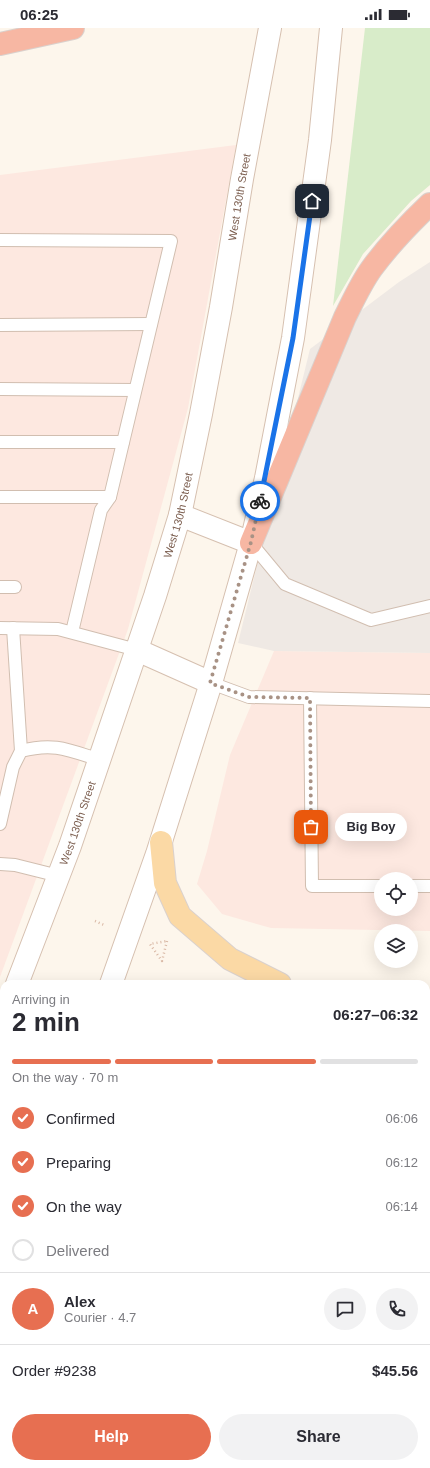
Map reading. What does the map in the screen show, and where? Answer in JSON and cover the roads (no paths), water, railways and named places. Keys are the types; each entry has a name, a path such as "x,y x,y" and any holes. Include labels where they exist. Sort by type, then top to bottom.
{"highway":[{"path":"0,44 73,28"},
{"path":"251,542 345,317 357,294 371,269 393,242 430,204"}],"main road":[{"name":"West 130th Street","path":"19,980 59,876 100,760 156,596 180,515 220,314 242,179 270,28"},
{"path":"112,980 161,842 210,683 251,542 266,478 293,338 320,140 331,28"},
{"path":"180,515 251,542"},
{"path":"137,650 210,683"},
{"path":"161,842 165,882 180,916 230,959 272,980"}],"lane":[{"path":"0,240 172,241 110,497 102,510 72,632"},
{"path":"0,325 151,324"},
{"path":"0,389 135,390"},
{"path":"0,442 123,442"},
{"path":"0,497 110,497"},
{"path":"251,542 284,584 371,620 430,606"},
{"path":"0,586 15,587"},
{"path":"0,628 58,629 137,650"},
{"path":"1,817 13,767 21,751 13,628"},
{"path":"210,683 249,697 430,701"},
{"path":"310,698 312,886 374,886"},
{"path":"21,751 48,746 65,748 100,760"},
{"path":"0,864 15,865 59,876"},
{"path":"418,886 430,886"}],"place":[{"name":"Big Boy","path":"311,827"}]}
